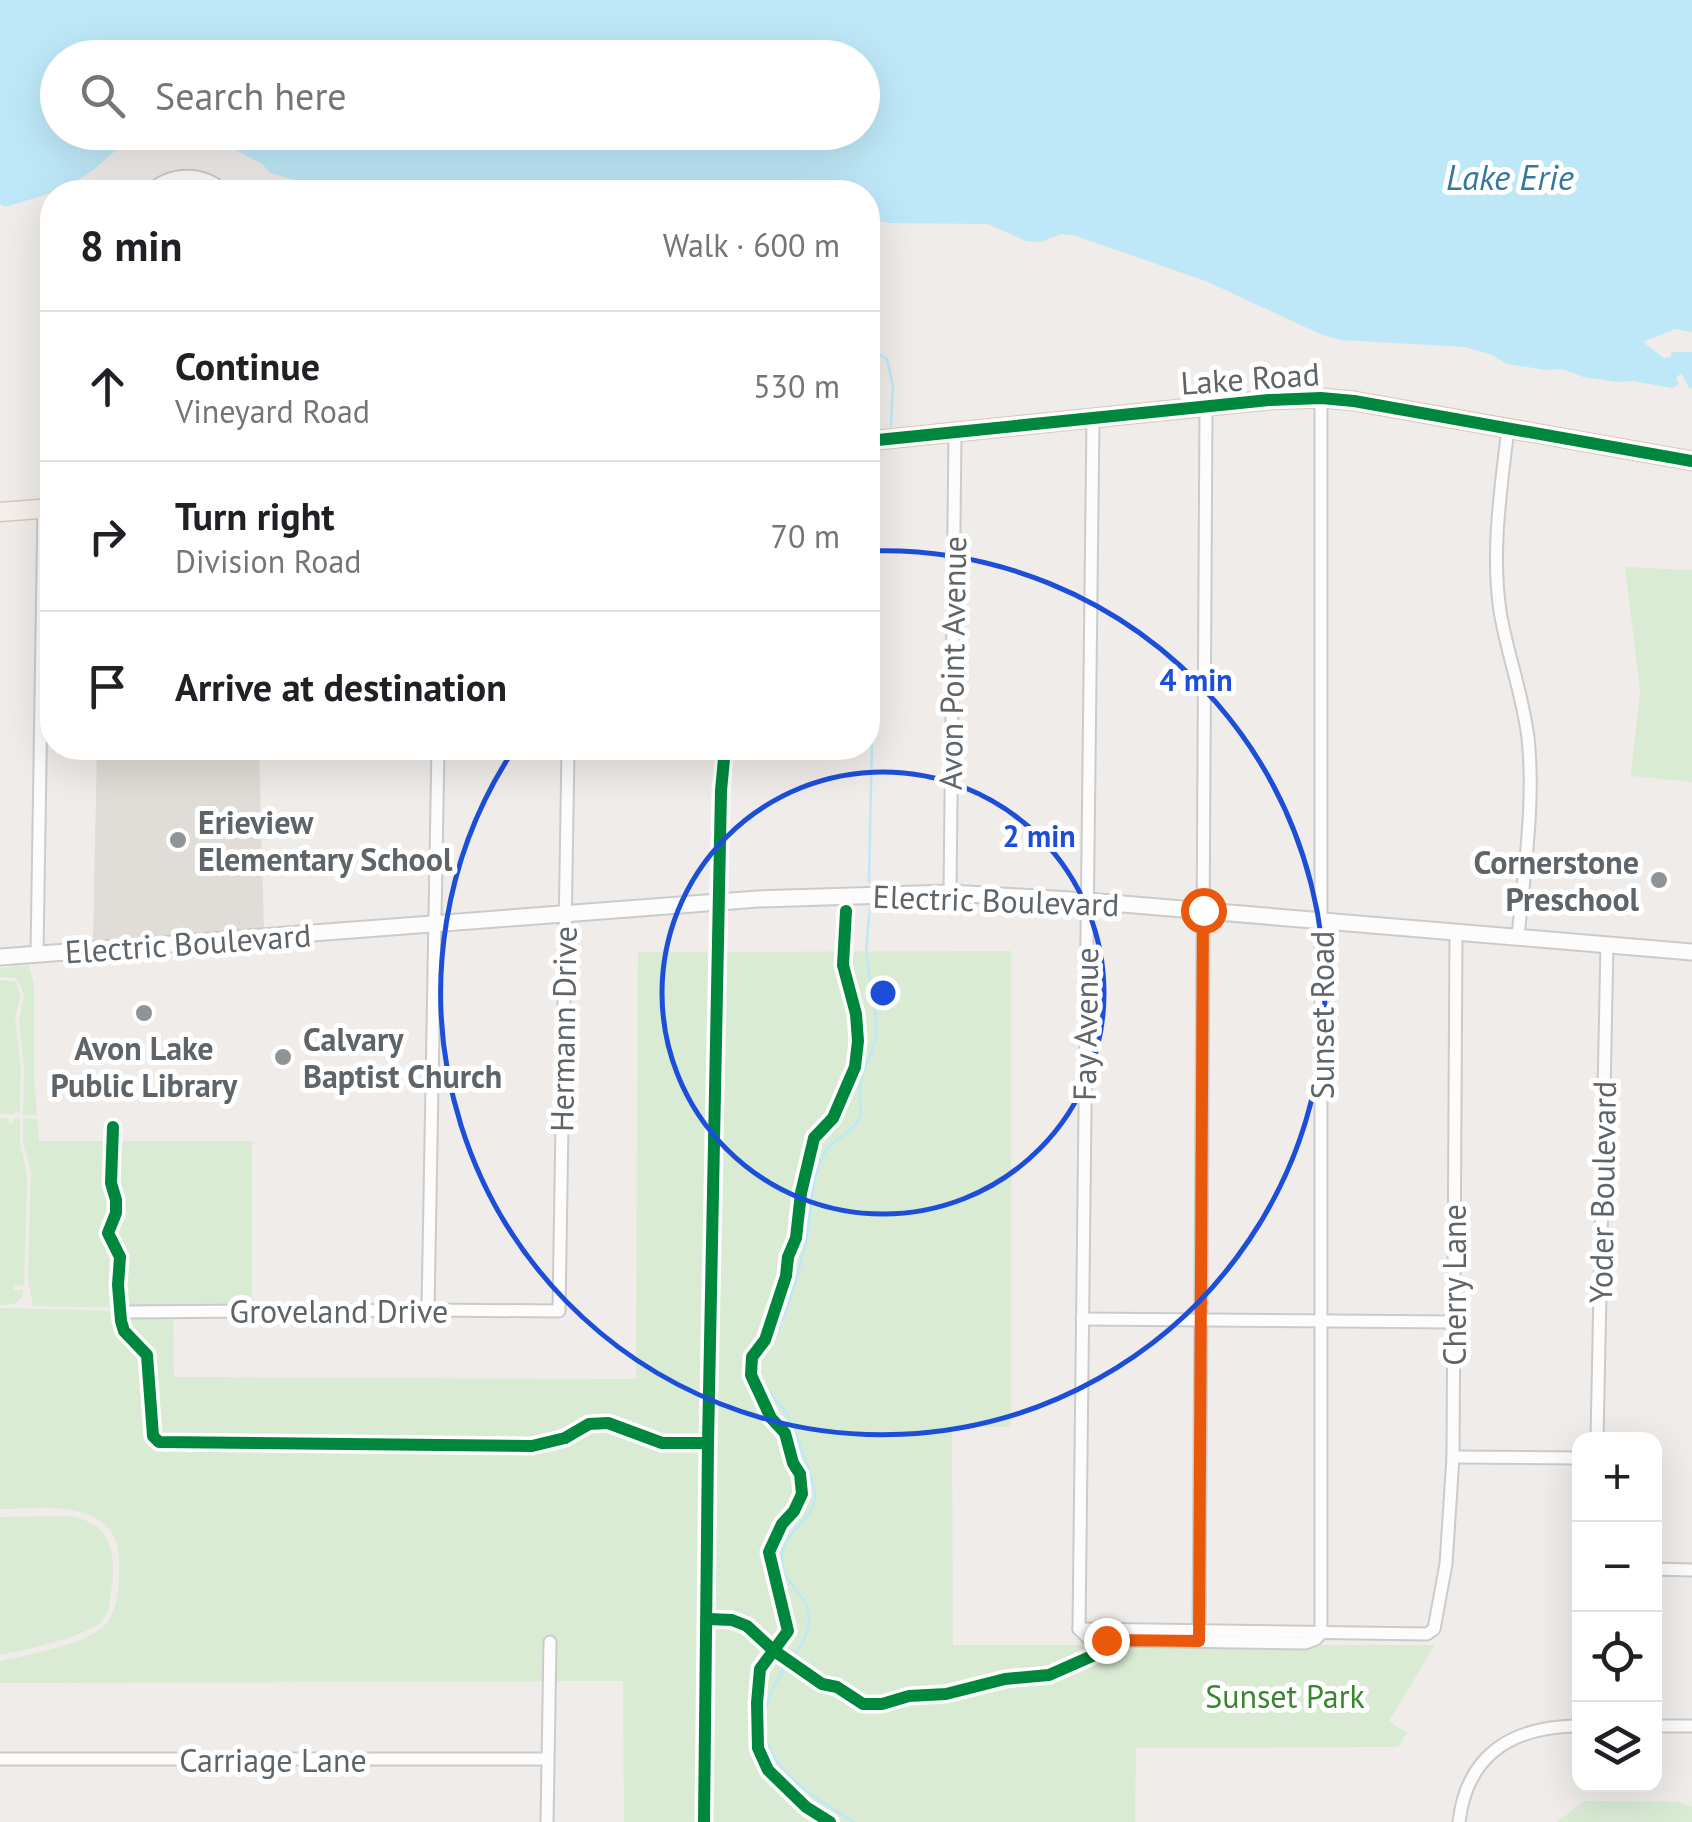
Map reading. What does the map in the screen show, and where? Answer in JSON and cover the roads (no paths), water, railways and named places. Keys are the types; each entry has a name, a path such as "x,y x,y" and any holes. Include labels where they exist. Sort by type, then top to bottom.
{"main road":[{"name":"Lake Road","path":"880,440 1321,398 1692,461"},
{"path":"0,512 40,509"}],"street":[{"path":"169,180 206,180"},
{"name":"Sunset Road","path":"1321,398 1321,1632"},
{"path":"1206,406 1199,1636 1305,1642 1316,1639 1321,1632"},
{"name":"Fay Avenue","path":"1093,418 1079,1629 1087,1637 1106,1640 1199,1636"},
{"path":"1508,428 1498,520 1497,581 1506,642 1524,708 1530,772 1518,937"},
{"name":"Avon Point Avenue","path":"950,893 955,432"},
{"path":"37,954 42,760"},
{"path":"428,1310 438,760"},
{"name":"Hermann Drive","path":"558,1312 568,760"},
{"path":"719,902 723,760"},
{"name":"Electric Boulevard","path":"0,957 719,902 950,893 1088,900 1692,952"},
{"name":"Cherry Lane","path":"1321,1632 1427,1634 1434,1628 1446,1564 1453,1457 1456,932"},
{"name":"Yoder Boulevard","path":"1597,1432 1607,944"},
{"name":"Groveland Drive","path":"120,1312 558,1312"},
{"path":"1082,1319 1454,1322"},
{"path":"1453,1457 1572,1458"},
{"path":"1662,1569 1688,1570"},
{"path":"547,1822 550,1642"},
{"path":"1458,1822 1472,1778 1496,1750 1528,1732 1572,1726"},
{"path":"1662,1726 1692,1726"},
{"name":"Carriage Lane","path":"0,1760 547,1759"}],"water":[{"name":"Lake Erie","path":"0,0 1692,0 1692,332 1675,329 1643,342 1664,358 1671,357 1671,352 1692,352 1690,389 1681,373 1676,378 1679,384 1672,388 1583,377 1563,369 1507,364 1465,347 1341,340 1208,282 1076,236 1061,234 1041,242 1026,241 988,224 880,222 880,180 294,180 271,173 261,163 235,150 880,150 880,40 40,40 40,150 117,150 77,180 40,180 40,196 5,207 0,204"}],"waterway":[{"path":"880,355 887,359 893,386 891,426"},
{"path":"869,882 872,760"},
{"path":"854,1822 792,1778 767,1742 764,1721 769,1697 804,1639 809,1617 804,1600 784,1571 783,1550 812,1508 815,1492 790,1420 758,1369 779,1327 797,1276 819,1165 828,1149 860,1116 861,1079 876,1035 867,954 870,907"}],"place":[{"name":"Erieview Elementary School","path":"178,840"},
{"name":"Cornerstone Preschool","path":"1659,880"},
{"name":"Avon Lake Public Library","path":"144,1013"},
{"name":"Calvary Baptist Church","path":"283,1057"}],"park label":[{"name":"Sunset Park","path":"1285,1696"}]}
